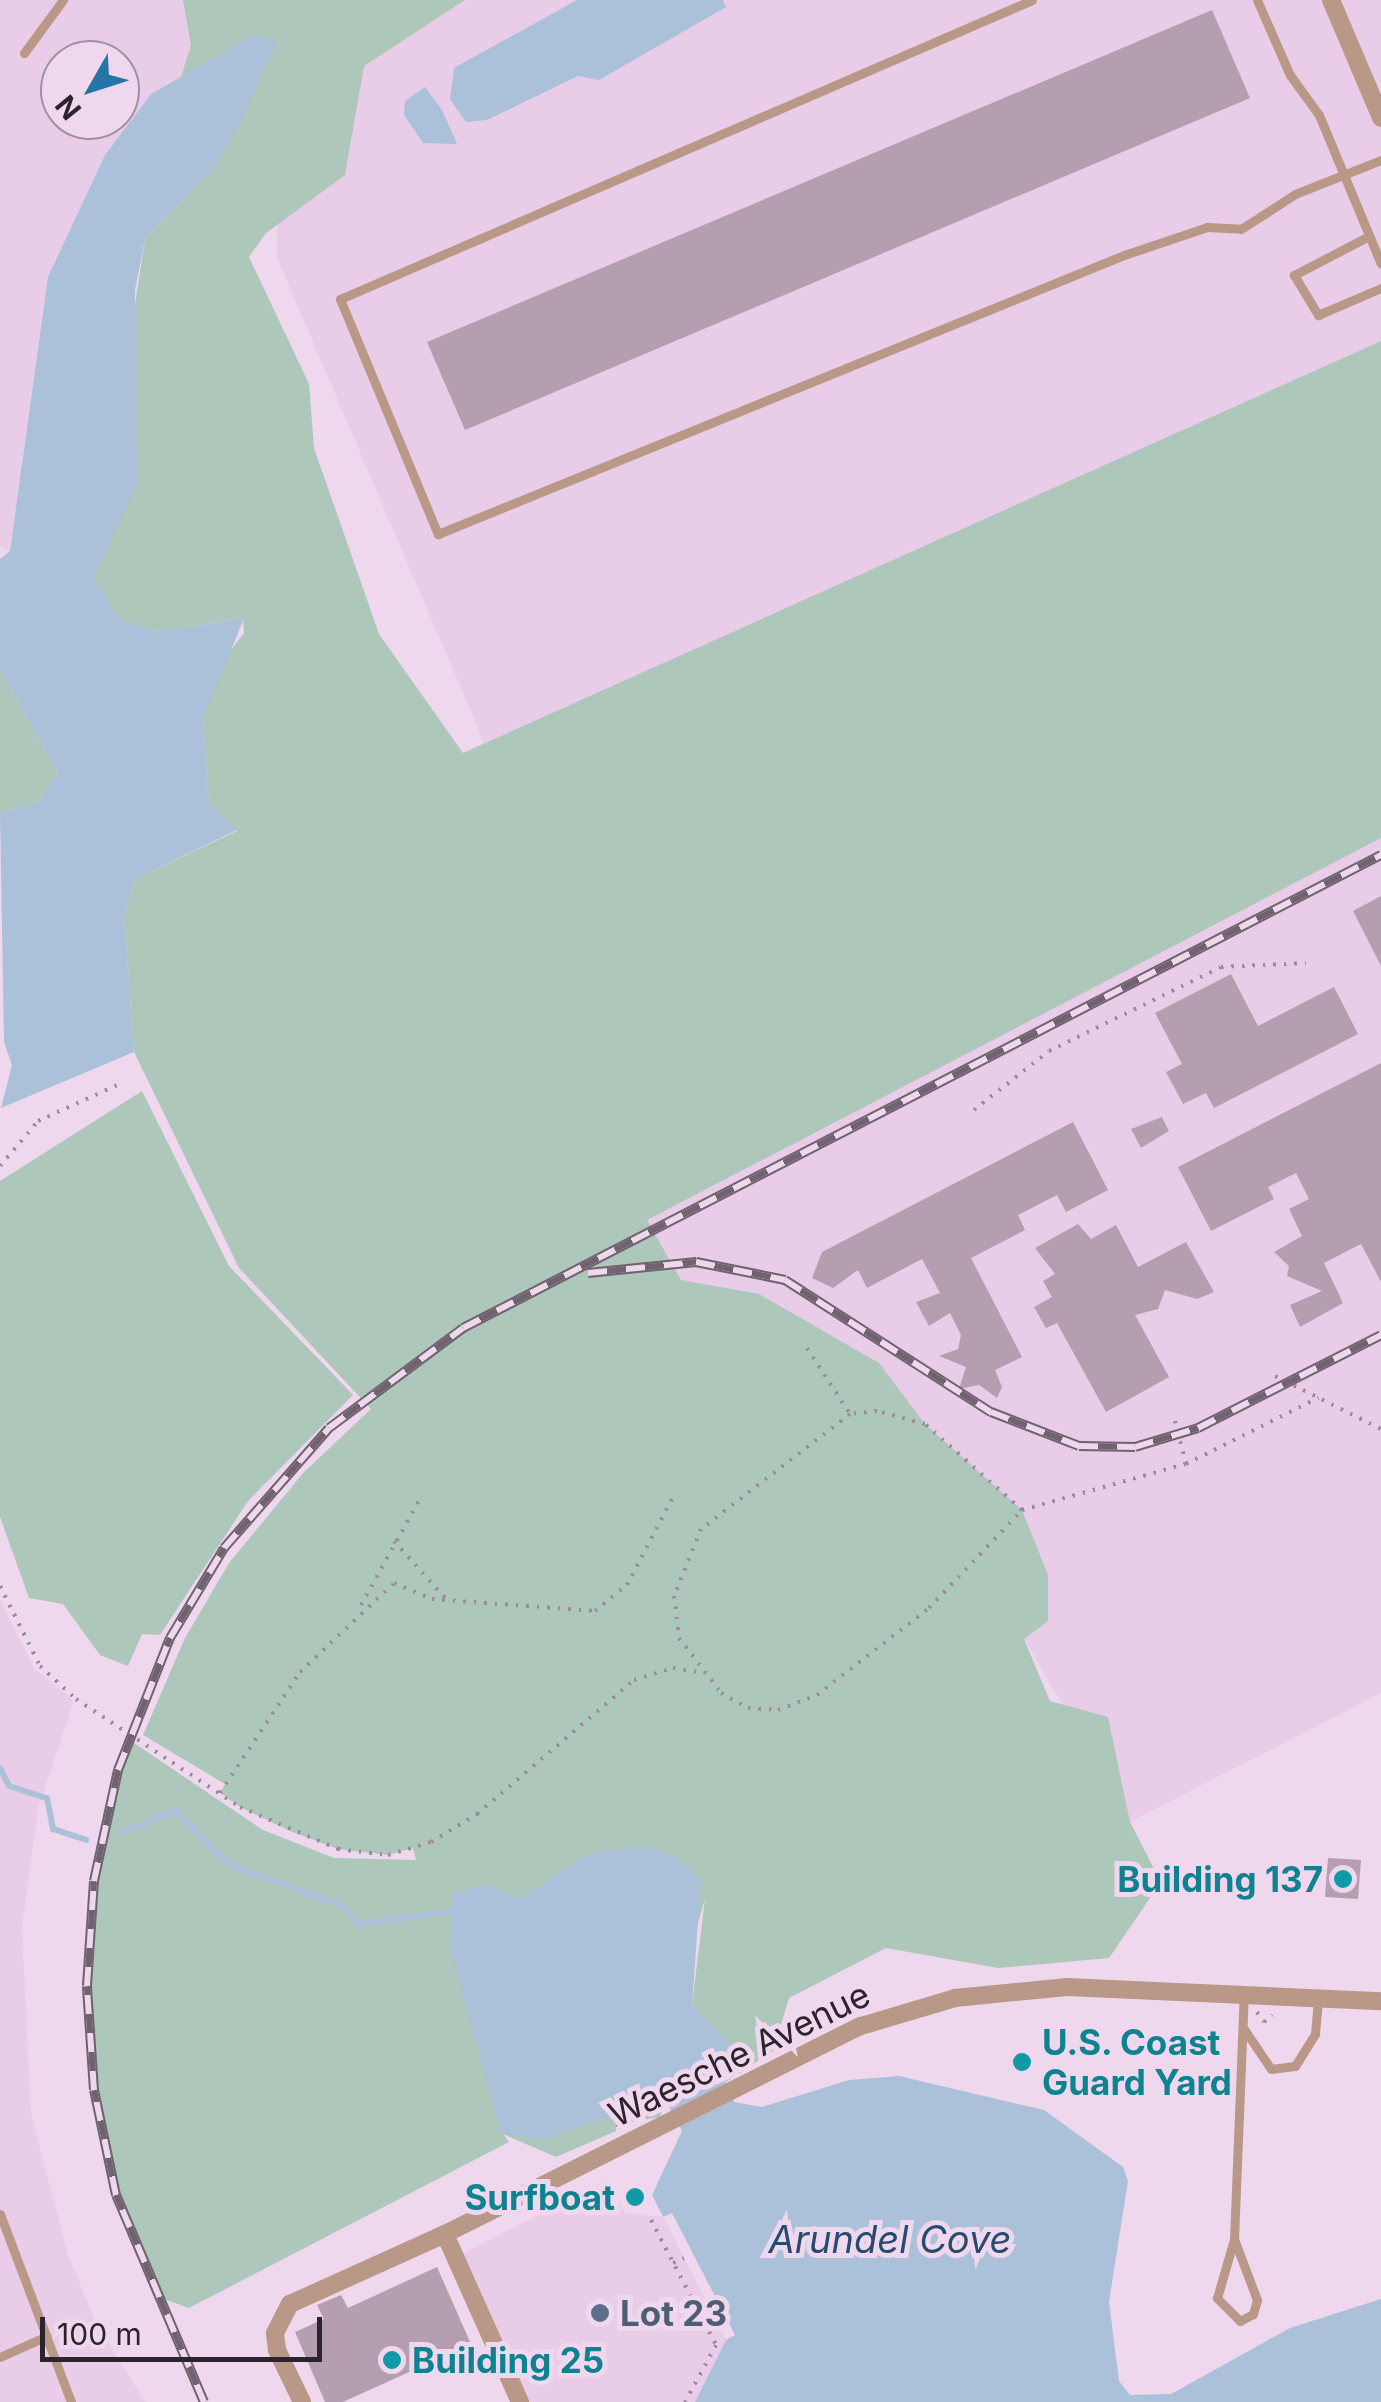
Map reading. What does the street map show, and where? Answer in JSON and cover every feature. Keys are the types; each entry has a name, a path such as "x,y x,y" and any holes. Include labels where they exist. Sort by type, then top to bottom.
{"street":[{"path":"1330,0 1381,118"},
{"name":"Waesche Avenue","path":"302,2402 276,2350 274,2333 290,2304 445,2234 861,2026 955,1998 1068,1987 1381,2001"},
{"path":"445,2234 520,2402"}],"lane":[{"path":"24,53 62,0"},
{"path":"1032,0 340,300 438,534 1124,256 1207,227 1241,229 1342,175 1381,160"},
{"path":"1256,0 1381,264"},
{"path":"1369,236 1294,275 1318,315 1381,288"},
{"path":"1234,2240 1258,2300 1254,2314 1240,2322 1217,2298 1234,2240 1244,1994"},
{"path":"1244,2028 1271,2069 1295,2066 1315,2034 1318,1998"},
{"path":"0,2214 71,2402"},
{"path":"0,2358 47,2336"}],"path":[{"path":"974,1110 1049,1051 1222,967 1306,963"},
{"path":"0,1166 38,1121 124,1082"},
{"path":"808,1348 850,1414"},
{"path":"1274,1376 1381,1429"},
{"path":"1022,1510 925,1424 850,1414 745,1491 686,1552 674,1596 679,1638 699,1672 748,1708 778,1710 817,1694 928,1608 1022,1510 1186,1464 1318,1398"},
{"path":"1175,1421 1186,1464"},
{"path":"220,1793 300,1672 360,1610 394,1582 447,1600 594,1611 612,1604 672,1499"},
{"path":"360,1610 419,1501"},
{"path":"394,1541 447,1600"},
{"path":"0,1586 40,1666 128,1739 220,1793 338,1849 388,1855 431,1842 477,1814 634,1680 673,1668 699,1672"},
{"path":"1256,2010 1267,2022 1275,2011"},
{"path":"651,2220 716,2345 686,2402"},
{"path":"674,2263 684,2258"}],"shaded area":[{"path":"0,0 1381,0 1381,1693 1130,1822 1024,1638 663,1276 478,728 277,258 276,41 151,94 140,109 140,40 40,40 40,140 116,140 105,155 48,277 10,551 0,547"},
{"path":"0,1600 34,1668 74,1701 38,1809 22,1927 31,2113 67,2252 95,2321 145,2402 0,2402"},
{"name":"Lot 23","path":"607,2180 625,2213 663,2217 726,2340 695,2402 520,2402 455,2257"}],"green space":[{"path":"183,0 465,0 364,66 345,175 266,233 249,257 309,384 314,448 379,634 463,753 1381,341 1381,838 647,1220 681,1280 759,1294 879,1363 925,1424 1022,1510 1048,1575 1048,1621 1024,1639 1050,1701 1108,1717 1130,1822 1161,1882 1109,1958 998,1968 886,1948 789,1998 773,2051 724,2083 729,2044 692,2005 705,1899 647,2099 665,2099 660,2117 632,2122 615,2114 616,2131 556,2157 503,2134 509,2142 189,2308 153,2295 116,2195 94,2090 87,1986 94,1881 128,1739 263,1830 334,1858 416,1860 413,1848 388,1855 338,1849 290,1831 240,1807 220,1793 225,1784 143,1735 185,1638 229,1563 304,1472 371,1409 239,1268 134,1052 124,914 135,879 237,831 209,806 203,719 219,665 244,633 243,618 155,632 119,619 93,578 145,239 212,170 276,41 254,35 181,77 191,45"},
{"path":"0,669 58,773 38,803 0,813"},
{"path":"142,1091 229,1266 353,1395 248,1501 160,1635 142,1634 128,1666 100,1655 63,1604 29,1598 0,1517 0,1181"}],"water":[{"path":"577,0 723,0 726,7 599,80 578,76 487,120 466,122 450,99 454,68"},
{"path":"254,35 277,41 239,125 212,170 145,239 135,290 137,485 93,578 119,618 155,632 244,618 203,719 209,805 237,830 135,879 124,914 134,1052 1,1108 12,1065 4,1042 0,813 38,803 58,773 0,669 0,559 10,551 48,277 105,155 116,140 140,140 140,109 151,94"},
{"path":"425,87 442,110 457,144 423,143 404,115 405,101"},
{"name":"Arundel Cove","path":"642,1846 674,1855 701,1880 692,2005 729,2044 722,2074 734,2102 762,2107 849,2080 899,2076 1044,2110 1123,2167 1128,2181 1109,2302 1119,2381 1130,2395 1171,2394 1290,2328 1381,2299 1381,2402 695,2402 726,2340 652,2195 682,2131 665,2099 540,2140 501,2133 450,1947 452,1893 487,1884 520,1899 585,1855"}],"pier":[{"path":"672,2213 735,2335 726,2340 663,2217"}],"building":[{"path":"1212,10 1250,98 465,430 427,342"},
{"path":"1381,896 1381,966 1353,911"},
{"path":"1231,974 1258,1026 1334,987 1358,1034 1214,1108 1206,1093 1183,1104 1166,1072 1182,1064 1155,1013"},
{"path":"1381,1063 1381,1282 1361,1244 1324,1263 1343,1303 1300,1327 1290,1305 1322,1291 1287,1276 1289,1266 1274,1252 1302,1236 1289,1209 1309,1199 1296,1173 1268,1187 1274,1199 1211,1231 1178,1167"},
{"path":"1162,1117 1169,1131 1141,1148 1131,1129"},
{"path":"1073,1122 1108,1190 1066,1212 1057,1195 1018,1215 1025,1230 971,1258 1022,1357 995,1370 1002,1387 997,1398 979,1385 959,1389 966,1367 939,1356 958,1349 961,1335 950,1313 929,1326 916,1302 940,1293 922,1259 867,1288 858,1270 833,1288 812,1278 822,1252"},
{"path":"1078,1224 1091,1239 1116,1225 1138,1267 1186,1242 1214,1292 1197,1299 1165,1290 1158,1309 1135,1315 1169,1377 1106,1412 1057,1323 1046,1328 1034,1307 1052,1297 1043,1281 1055,1274 1035,1248"},
{"name":"Building 137","path":"1328,1858 1361,1860 1358,1899 1325,1897"},
{"path":"437,2267 471,2344 343,2402 325,2402 295,2332 324,2319 317,2305 341,2295 348,2308"}],"waterway":[{"path":"0,1768 9,1786 47,1798 53,1829 86,1840"},
{"path":"122,1832 176,1811 230,1865 342,1906 359,1924 448,1912"}],"railway":[{"path":"204,2402 116,2195 94,2090 87,1986 94,1881 118,1770 170,1638 224,1548 329,1428 463,1328 1381,855"},
{"path":"588,1273 696,1262 785,1280 991,1412 1079,1446 1135,1447 1198,1428 1381,1335"}],"place":[{"name":"Building 137","path":"1343,1879"},
{"name":"U.S. Coast Guard Yard","path":"1022,2062"},
{"name":"Surfboat","path":"635,2197"},
{"name":"Lot 23","path":"600,2313"},
{"name":"Building 25","path":"392,2360"}]}
